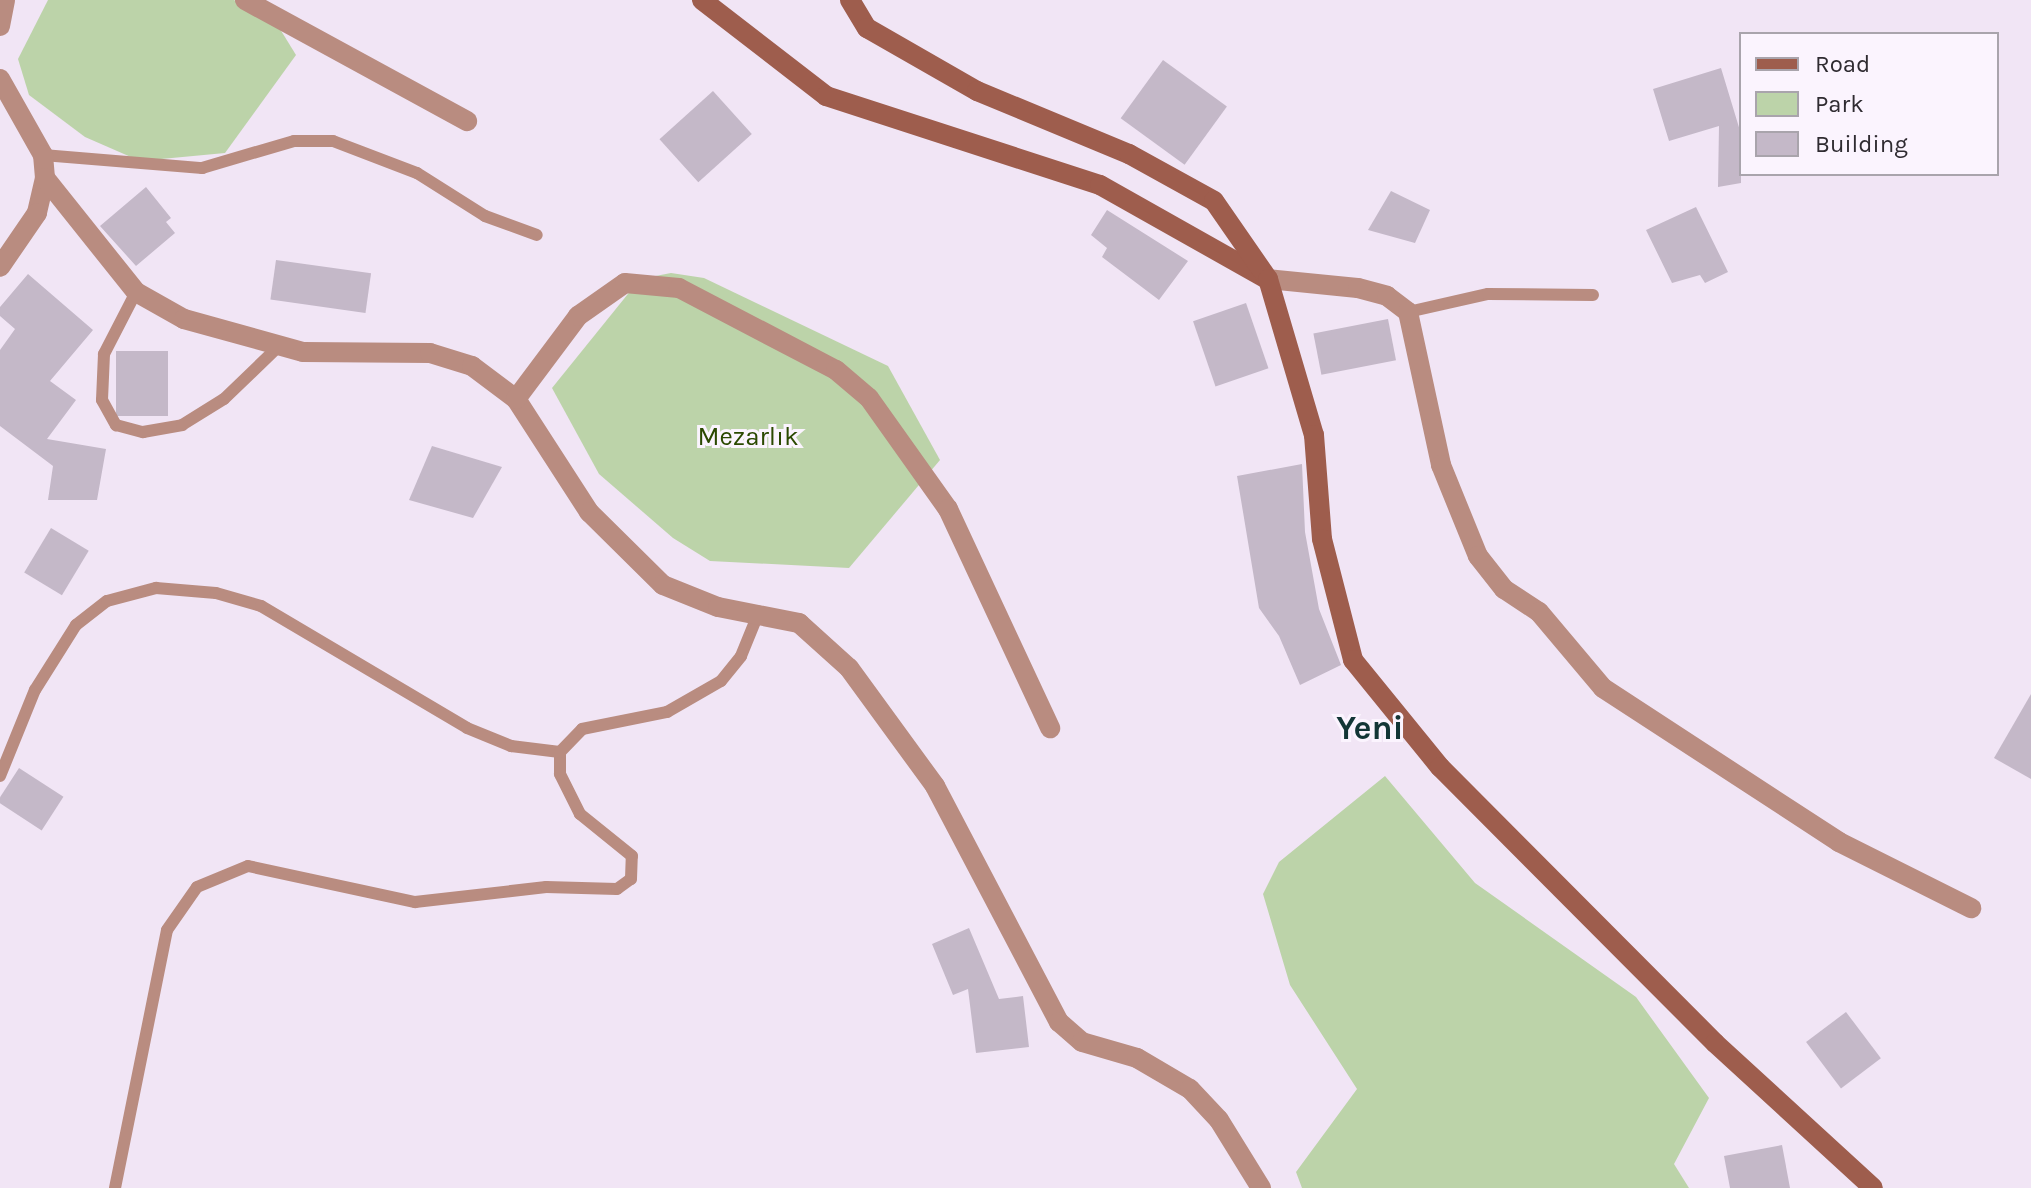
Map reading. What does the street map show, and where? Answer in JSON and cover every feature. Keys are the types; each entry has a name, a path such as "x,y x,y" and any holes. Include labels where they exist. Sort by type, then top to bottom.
{"street":[{"path":"0,26 5,0"},
{"path":"245,0 467,121"},
{"path":"702,0 826,96 1100,185 1268,279 1358,288 1387,296 1408,312 1441,465 1478,556 1504,589 1539,612 1603,688 1839,842 1971,908"},
{"path":"850,0 867,28 977,91 1129,154 1214,201 1268,279 1314,435 1322,539 1353,660 1440,767 1715,1043 1873,1188"},
{"path":"0,79 43,155 45,178 37,213 0,267"},
{"path":"45,178 136,292 184,319 303,352 430,353 472,366 516,399 589,512 663,585 718,607 759,610 799,623 849,668 935,786 1059,1022 1082,1042 1145,1062 1190,1089 1219,1120 1261,1188"},
{"path":"516,399 578,316 625,283 679,288 836,370 869,398 948,509 1050,728"}],"lane":[{"path":"43,155 202,168 294,141 333,141 417,173 485,216 537,235"},
{"path":"136,292 104,354 102,400 116,425 143,432 182,425 224,399 279,346"},
{"path":"1408,312 1488,294 1593,295"},
{"path":"0,776 35,690 76,625 107,601 156,588 216,593 261,606 467,728 511,746 560,752"},
{"path":"560,752 582,729 667,712 721,681 741,656 759,610"},
{"path":"115,1188 167,930 197,887 248,866 405,901 546,887 617,889 631,879 632,856 580,814 564,786 560,752"}],"green space":[{"path":"48,0 234,0 280,29 296,55 225,153 140,161 85,137 29,95 18,59"},
{"name":"Mezarlık","path":"671,273 704,278 888,366 940,460 849,568 710,561 673,538 599,474 552,388 640,279"},
{"path":"1385,776 1475,883 1636,997 1709,1098 1674,1164 1689,1188 1302,1188 1296,1172 1357,1089 1290,985 1263,894 1279,862"}],"building":[{"path":"1163,60 1227,106 1185,165 1121,118"},
{"path":"1721,68 1739,127 1741,183 1718,187 1719,126 1669,141 1653,89"},
{"path":"713,91 752,134 698,182 659,139"},
{"path":"146,187 171,218 166,222 175,233 136,266 100,226"},
{"path":"1391,191 1430,210 1415,243 1368,230"},
{"path":"1696,207 1728,272 1705,283 1700,275 1672,283 1646,230"},
{"path":"1107,210 1188,261 1159,300 1102,257 1107,248 1091,235"},
{"path":"276,260 371,273 365,313 270,300"},
{"path":"28,274 93,330 50,381 76,400 47,439 106,449 97,500 48,500 53,466 0,426 0,350 15,329 0,316 0,307"},
{"path":"1246,303 1268,368 1216,386 1193,321"},
{"path":"1388,319 1396,360 1321,375 1313,334"},
{"path":"116,351 168,351 168,416 116,416"},
{"path":"432,446 502,467 473,518 409,500"},
{"path":"1302,464 1305,532 1319,609 1341,665 1300,685 1279,636 1259,608 1237,476"},
{"path":"51,528 89,551 62,595 24,573"},
{"path":"2031,694 2031,779 1994,758"},
{"path":"19,768 63,797 42,830 0,803 0,797"},
{"path":"969,928 999,999 1023,996 1029,1047 976,1053 968,989 953,995 932,944"},
{"path":"1846,1012 1881,1058 1841,1088 1806,1042"},
{"path":"1782,1145 1790,1188 1730,1188 1724,1156"}],"district":[{"name":"Yeni","path":"1370,729"}]}
